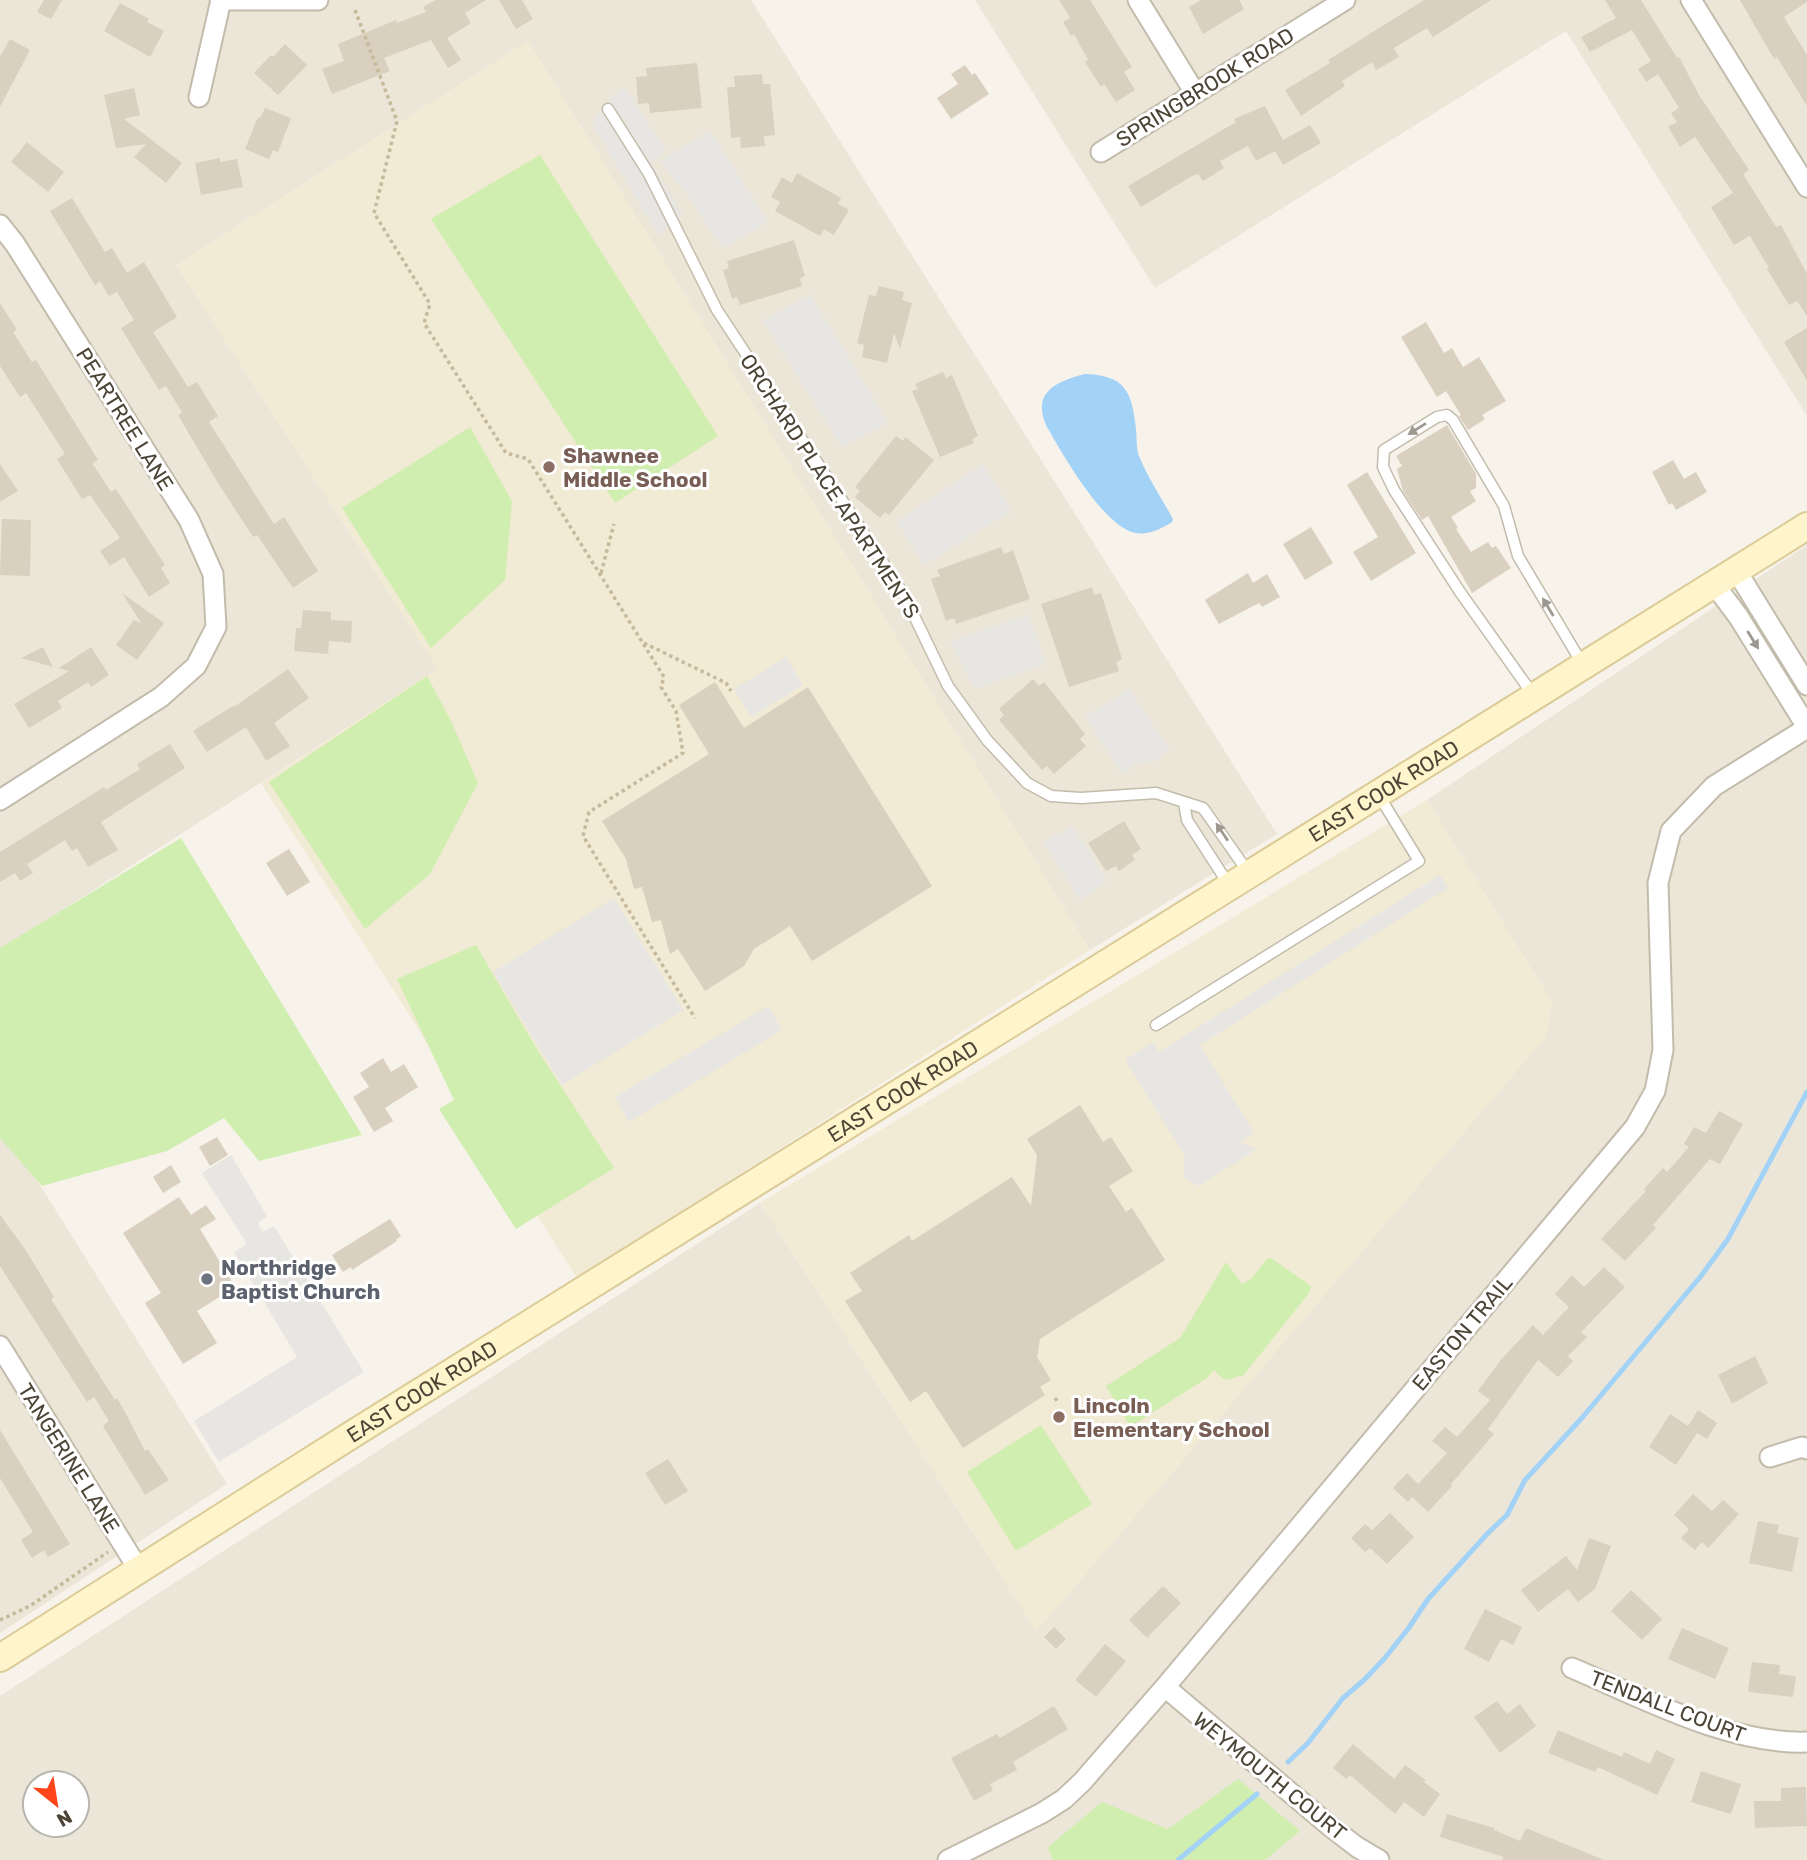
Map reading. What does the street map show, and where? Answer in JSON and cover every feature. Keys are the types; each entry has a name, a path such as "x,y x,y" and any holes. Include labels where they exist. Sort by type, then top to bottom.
{"main road":[{"name":"EAST COOK ROAD","path":"0,1658 1807,526"}],"street":[{"path":"200,97 220,0 318,0"},
{"path":"1138,0 1195,93"},
{"name":"SPRINGBROOK ROAD","path":"1101,152 1345,0"},
{"path":"1691,0 1807,187"},
{"name":"PEARTREE LANE","path":"0,225 15,244 189,520 213,573 216,627 196,666 161,698 0,800"},
{"path":"1725,577 1807,685"},
{"path":"1725,577 1738,616 1807,727"},
{"name":"EASTON TRAIL","path":"948,1860 1042,1813 1082,1783 1635,1127 1655,1091 1663,1050 1658,884 1671,831 1714,786 1807,727"},
{"name":"TANGERINE LANE","path":"0,1346 139,1570"},
{"path":"1770,1457 1802,1447 1807,1448"},
{"name":"TENDALL COURT","path":"1572,1668 1713,1727 1755,1739 1807,1742"},
{"name":"WEYMOUTH COURT","path":"1164,1687 1331,1827 1379,1860"}],"lane":[{"name":"ORCHARD PLACE APARTMENTS","path":"608,109 649,174 717,310 903,593 948,686 987,740 1027,783 1051,796 1081,798 1156,793 1203,808 1240,880"},
{"path":"1534,696 1460,592 1394,490 1383,467 1384,450 1437,417 1447,415 1453,420 1504,506 1518,556 1584,665"},
{"path":"1156,1025 1419,861 1377,793"},
{"path":"1184,803 1187,820 1240,880"}],"path":[{"path":"355,10 397,121 374,213 430,304 424,323 506,453 528,458 664,677 661,687 676,711 683,753 589,812 583,836 695,1018"},
{"path":"600,575 614,524"},
{"path":"642,642 726,684 730,691"},
{"path":"0,1620 30,1606 108,1552"}],"shaded area":[{"path":"0,0 751,0 1277,834 1090,950 528,41 176,265 438,669 0,950"},
{"path":"975,0 1807,0 1807,416 1566,31 1155,288"},
{"name":"Shawnee Middle School","path":"528,41 1090,950 577,1278 261,783 438,669 176,265"},
{"path":"624,87 666,151 651,162 683,214 658,235 592,124 609,99"},
{"path":"710,131 768,222 723,249 687,194 659,161"},
{"path":"810,294 888,423 842,447 763,321"},
{"path":"983,464 1012,511 923,565 897,521"},
{"path":"1807,545 1807,1860 0,1860 0,1696 760,1203 1036,1630 1552,1002 1427,800"},
{"path":"1029,614 1046,664 975,689 951,641"},
{"path":"786,657 803,685 751,717 734,689"},
{"path":"1129,689 1170,750 1155,761 1136,764 1122,774 1085,717"},
{"name":"Lincoln Elementary School","path":"1427,800 1552,1002 1546,1037 1037,1631 760,1203"},
{"path":"1073,826 1107,882 1080,900 1043,842"},
{"path":"1440,875 1448,888 1200,1045 1254,1133 1241,1142 1257,1149 1199,1186 1183,1177 1185,1156 1125,1060 1153,1042 1159,1052"},
{"path":"614,898 683,1010 562,1085 493,972"},
{"path":"768,1006 782,1030 629,1122 615,1097"},
{"path":"0,1121 227,1484 0,1633"},
{"path":"231,1155 267,1216 259,1222 259,1226 263,1232 274,1226 364,1372 219,1462 194,1421 297,1357 234,1252 246,1245 245,1241 202,1173"}],"green space":[{"path":"540,155 718,436 615,503 431,219"},
{"path":"470,427 512,501 505,580 431,648 342,508"},
{"path":"427,676 451,721 478,783 430,874 365,929 269,782"},
{"path":"181,838 362,1135 259,1161 224,1118 167,1151 42,1186 0,1138 0,948"},
{"path":"476,945 538,1051 614,1168 516,1229 439,1109 454,1100 397,979"},
{"path":"1271,1258 1311,1286 1309,1293 1243,1376 1225,1380 1214,1370 1207,1378 1130,1427 1106,1386 1180,1338 1226,1262 1242,1284 1251,1279 1267,1259"},
{"path":"1041,1425 1092,1504 1016,1551 967,1472"},
{"path":"1238,1779 1300,1831 1265,1860 1052,1860 1048,1847 1102,1802 1168,1829"}],"water":[{"path":"1084,374 1109,378 1117,382 1129,395 1139,456 1173,519 1164,527 1136,533 1111,518 1085,487 1046,425 1042,414 1044,396 1056,385"}],"building":[{"path":"44,0 62,0 51,19 37,12"},
{"path":"436,0 486,0 465,13 471,23 447,38 461,60 448,68 431,40 384,58 390,71 332,94 322,69 344,61 338,44 396,20 397,23 426,12 423,7"},
{"path":"499,0 522,0 533,19 516,29"},
{"path":"1059,0 1090,0 1132,67 1124,72 1135,90 1116,102 1104,84 1101,87 1085,62 1088,60 1074,34 1071,36 1063,22 1070,18"},
{"path":"1201,0 1239,0 1244,9 1203,34 1189,7"},
{"path":"1424,0 1491,0 1433,37 1427,28 1394,48 1399,57 1376,70 1372,62 1342,81 1345,86 1301,116 1285,90"},
{"path":"1605,0 1641,0 1677,58 1679,57 1699,95 1749,170 1743,174 1776,227 1781,225 1807,274 1807,316 1797,301 1789,305 1750,236 1734,245 1711,207 1733,193 1695,137 1680,147 1668,127 1677,122 1671,113 1679,108 1658,74 1646,82 1638,69 1651,61 1632,30 1590,52 1581,37 1616,18"},
{"path":"1740,0 1807,0 1784,17 1807,55 1807,106 1777,57 1774,59"},
{"path":"120,3 164,31 150,57 104,31"},
{"path":"10,39 30,50 0,107 0,57"},
{"path":"285,44 307,65 278,95 254,73"},
{"path":"697,63 702,108 650,113 649,103 638,104 636,77 647,76 646,68"},
{"path":"965,65 972,75 975,73 989,94 951,119 937,98 958,84 951,74"},
{"path":"762,74 763,84 770,84 775,135 764,136 765,146 741,148 740,137 731,138 727,87 735,87 734,76"},
{"path":"134,88 140,115 124,119 182,163 166,183 134,157 146,144 116,148 104,95"},
{"path":"1265,106 1283,140 1310,125 1321,143 1283,165 1275,151 1256,161 1248,146 1220,161 1224,168 1203,181 1198,174 1192,176 1141,207 1128,186 1236,122 1234,119"},
{"path":"265,108 291,118 278,152 273,150 269,159 245,149 258,117 260,118"},
{"path":"27,142 64,172 48,192 11,162"},
{"path":"220,158 220,162 237,159 243,187 201,195 195,163"},
{"path":"797,173 841,198 838,204 849,210 834,235 824,229 820,236 775,211 780,202 771,197 782,177 792,183"},
{"path":"72,198 105,252 112,248 127,273 144,262 177,317 153,332 188,387 197,382 218,416 209,422 274,524 284,517 318,571 293,588 257,535 253,537 218,483 178,415 182,412 166,386 159,390 121,328 134,320 117,292 109,296 100,281 95,285 50,211"},
{"path":"794,240 805,276 800,278 802,286 740,305 737,297 732,299 723,270 729,268 727,261"},
{"path":"879,286 904,292 902,300 912,303 900,349 894,333 887,363 862,357 864,345 857,343 869,295 876,296"},
{"path":"0,303 17,330 13,332 32,362 36,360 98,460 92,463 111,492 116,489 165,565 161,568 170,583 149,597 124,557 110,566 100,551 120,538 90,495 82,499 57,459 65,454 26,393 20,397 0,366"},
{"path":"1426,322 1444,353 1452,348 1463,367 1479,357 1506,401 1482,415 1485,419 1468,430 1446,391 1437,397 1401,337"},
{"path":"1807,328 1807,381 1784,342"},
{"path":"943,372 946,378 952,375 978,436 972,439 974,443 940,457 912,391 918,389 915,384"},
{"path":"1447,425 1476,474 1476,488 1470,491 1476,501 1451,517 1458,528 1456,529 1471,552 1488,542 1492,548 1496,546 1511,568 1472,593 1428,516 1422,520 1403,491 1397,469 1402,466 1396,456"},
{"path":"896,436 903,441 905,437 934,460 889,515 885,512 880,518 855,497 860,491 855,487"},
{"path":"1673,460 1684,479 1696,472 1707,492 1676,510 1672,503 1669,505 1652,472"},
{"path":"0,464 18,491 0,502"},
{"path":"1367,472 1416,553 1371,581 1353,552 1378,537 1347,485"},
{"path":"2,519 31,520 30,576 0,575"},
{"path":"1311,527 1333,563 1305,580 1283,544"},
{"path":"1001,547 1004,554 1013,550 1030,599 956,624 954,618 946,621 931,579 940,576 937,570"},
{"path":"1248,573 1253,583 1267,574 1280,597 1262,607 1259,603 1219,624 1205,600"},
{"path":"1092,587 1094,595 1101,593 1122,659 1116,662 1119,671 1069,687 1041,604"},
{"path":"122,593 164,623 137,660 116,645 134,620 141,623"},
{"path":"303,610 331,612 331,620 352,621 351,643 329,641 328,654 294,651 296,628 301,628"},
{"path":"43,647 53,667 21,658"},
{"path":"91,647 109,675 91,687 88,682 58,701 62,708 29,728 14,704 69,671 59,668"},
{"path":"288,669 309,698 274,723 290,746 266,761 246,727 207,752 193,731 234,707"},
{"path":"1033,679 1039,686 1044,682 1085,734 1080,739 1086,746 1054,774 1047,766 1042,770 999,720 1004,715 999,709"},
{"path":"715,682 744,728 808,687 932,886 812,961 790,926 754,949 744,966 705,991 678,949 670,954 661,920 652,922 642,887 634,889 626,859 602,821 709,754 679,705"},
{"path":"170,744 185,768 101,822 118,850 88,867 77,848 72,851 65,840 27,864 33,873 20,881 15,873 0,882 0,852 104,787 106,790 140,769 137,764"},
{"path":"1124,821 1141,849 1132,855 1135,860 1119,871 1116,866 1106,871 1088,843"},
{"path":"289,849 310,882 287,896 266,863"},
{"path":"383,1058 391,1072 404,1064 418,1087 385,1108 393,1121 374,1132 353,1097 369,1087 360,1073"},
{"name":"Lincoln Elementary School","path":"1080,1105 1103,1142 1111,1137 1133,1171 1109,1186 1126,1212 1132,1208 1165,1260 1040,1339 1037,1357 1051,1380 1040,1387 1045,1395 963,1448 926,1391 910,1402 845,1301 862,1291 850,1273 909,1235 912,1241 1012,1177 1031,1206 1037,1155 1027,1139"},
{"path":"1719,1111 1743,1124 1720,1164 1710,1159 1653,1225 1656,1228 1625,1261 1601,1239 1646,1191 1644,1189 1663,1168 1667,1172 1689,1147 1684,1144 1694,1127 1706,1133"},
{"path":"217,1137 228,1155 210,1166 199,1147"},
{"path":"171,1165 181,1182 163,1193 153,1177"},
{"name":"Northridge Baptist Church","path":"179,1197 191,1215 206,1205 216,1219 200,1229 235,1287 197,1311 217,1343 183,1364 145,1303 161,1293 123,1233"},
{"path":"0,1215 25,1249 54,1297 51,1299 115,1400 117,1398 145,1451 148,1449 169,1480 145,1495 103,1426 109,1421 94,1397 87,1402 0,1266"},
{"path":"390,1219 401,1236 397,1241 352,1270 351,1267 343,1272 332,1255"},
{"path":"1604,1267 1625,1287 1581,1332 1587,1337 1568,1356 1573,1361 1558,1377 1538,1360 1488,1429 1494,1434 1452,1486 1428,1512 1412,1497 1408,1502 1393,1488 1407,1473 1418,1484 1447,1453 1432,1441 1445,1427 1457,1437 1490,1400 1478,1391 1500,1361 1533,1325 1543,1335 1569,1307 1555,1294 1572,1275 1584,1287"},
{"path":"1755,1356 1768,1383 1732,1404 1718,1375"},
{"path":"1698,1410 1717,1423 1707,1439 1697,1433 1676,1465 1649,1447 1670,1414 1688,1426"},
{"path":"0,1430 70,1544 48,1557 44,1550 32,1558 21,1540 33,1532 0,1478"},
{"path":"668,1459 688,1491 665,1505 645,1473"},
{"path":"1693,1494 1712,1511 1723,1500 1739,1514 1708,1548 1702,1542 1695,1550 1681,1538 1689,1529 1674,1515"},
{"path":"1390,1513 1414,1537 1387,1564 1370,1548 1365,1552 1351,1538 1365,1524 1372,1530"},
{"path":"1758,1521 1779,1525 1777,1533 1799,1538 1792,1572 1749,1563"},
{"path":"1589,1538 1611,1546 1595,1589 1578,1602 1568,1589 1538,1612 1521,1590 1566,1556 1577,1570"},
{"path":"1163,1586 1181,1603 1147,1638 1129,1620"},
{"path":"1631,1590 1662,1619 1642,1640 1611,1611"},
{"path":"1485,1609 1522,1627 1513,1645 1501,1639 1489,1662 1464,1649"},
{"path":"1054,1627 1066,1639 1056,1649 1044,1637"},
{"path":"1682,1628 1729,1648 1715,1679 1668,1659"},
{"path":"1105,1644 1126,1661 1096,1697 1075,1680"},
{"path":"1752,1662 1780,1665 1779,1674 1796,1676 1793,1697 1748,1692"},
{"path":"1497,1701 1507,1714 1520,1704 1536,1726 1500,1753 1474,1717"},
{"path":"1054,1706 1068,1729 1013,1762 1017,1770 990,1784 993,1790 974,1801 951,1758 997,1734 1000,1738"},
{"path":"1558,1730 1622,1757 1624,1752 1650,1764 1656,1750 1675,1759 1657,1795 1598,1767 1595,1772 1548,1753"},
{"path":"1353,1744 1394,1779 1405,1765 1440,1794 1424,1817 1404,1802 1395,1814 1350,1775 1346,1779 1333,1768"},
{"path":"1701,1771 1741,1784 1731,1814 1691,1802"},
{"path":"1806,1787 1807,1826 1755,1828 1754,1801 1781,1801 1781,1788"},
{"path":"1447,1814 1494,1828 1520,1841 1526,1828 1604,1860 1502,1860 1504,1857 1440,1837"}],"waterway":[{"path":"1288,1762 1308,1743 1343,1698 1384,1659 1428,1599 1507,1515 1525,1480 1581,1419 1701,1276 1728,1239 1807,1092"},
{"path":"1178,1860 1257,1794"}],"place":[{"name":"Shawnee Middle School","path":"549,467"},
{"name":"Northridge Baptist Church","path":"207,1279"},
{"name":"Lincoln Elementary School","path":"1059,1417"}]}
